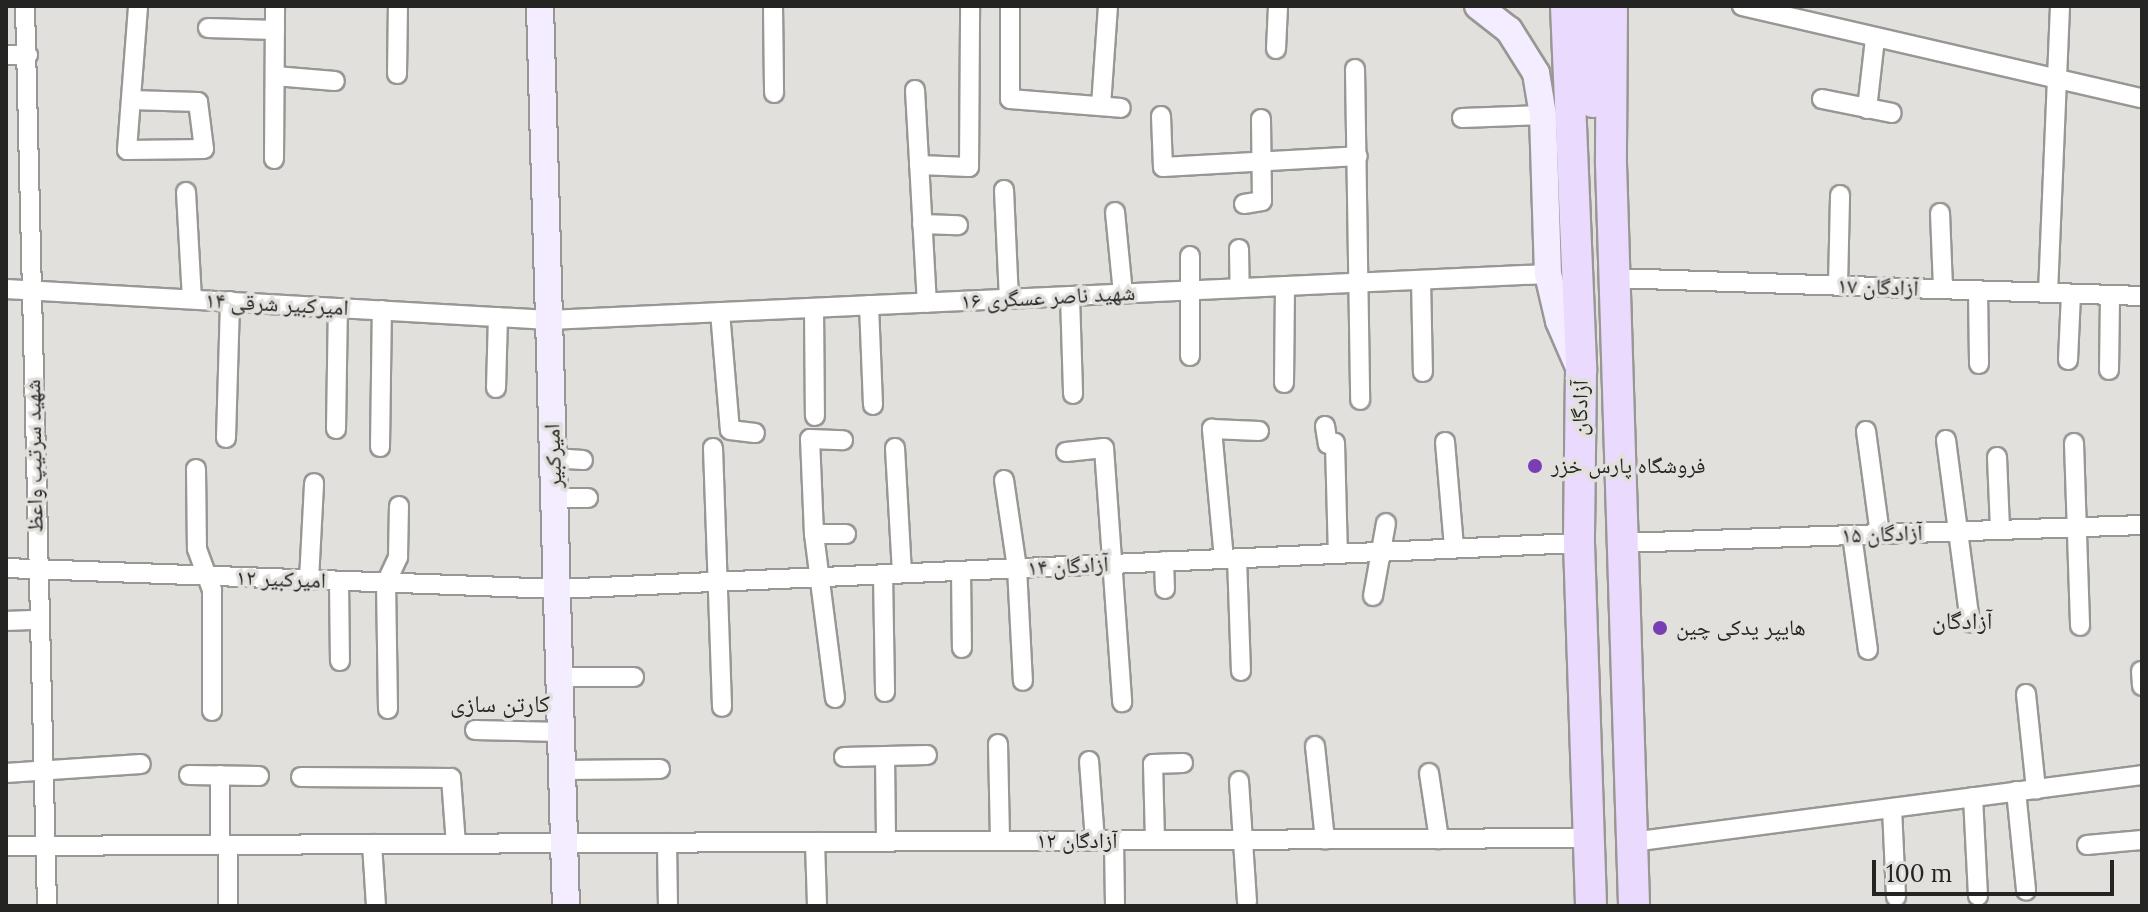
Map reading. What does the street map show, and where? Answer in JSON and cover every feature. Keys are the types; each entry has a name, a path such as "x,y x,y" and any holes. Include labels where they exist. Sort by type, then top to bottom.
{"main road":[{"name":"آزادگان","path":"1566,6 1581,371 1579,543 1591,906"},
{"path":"1589,6 1594,133 1611,164"},
{"name":"آزادگان","path":"1612,6 1611,164 1634,906"},
{"path":"1581,614 1598,629 1624,620"},
{"path":"1583,689 1604,675 1627,693"}],"street":[{"name":"شهید سرتیپ واعظ","path":"25,6 37,620 48,846 47,906"},
{"path":"131,100 198,102 204,149 127,150 138,6"},
{"path":"274,159 275,6"},
{"path":"397,74 398,6"},
{"name":"امیرکبیر","path":"540,6 566,906"},
{"path":"773,6 774,93"},
{"path":"919,165 969,167 970,6"},
{"path":"1010,6 1010,99 1121,108"},
{"path":"1101,106 1108,6"},
{"path":"1276,49 1278,6"},
{"path":"1478,6 1492,12 1526,51 1536,73 1543,115 1548,274 1559,321 1581,371"},
{"path":"1742,6 2142,98"},
{"path":"2048,293 2060,6"},
{"path":"208,28 275,30"},
{"path":"1867,109 1875,39"},
{"path":"6,55 28,55"},
{"path":"1355,69 1360,400"},
{"path":"275,76 335,81"},
{"path":"915,90 927,303"},
{"path":"1822,99 1892,113"},
{"path":"1462,118 1543,115"},
{"path":"1161,116 1163,167 1261,159 1358,156"},
{"path":"1244,204 1262,201 1261,119"},
{"path":"1004,190 1009,299"},
{"path":"186,192 192,299"},
{"path":"1838,286 1840,195"},
{"path":"1115,212 1123,294"},
{"path":"1940,213 1943,289"},
{"path":"922,224 958,225"},
{"path":"1239,249 1240,288"},
{"path":"1190,256 1190,356"},
{"name":"۱۶ شهید ناصر عسگری","path":"549,320 1548,274"},
{"name":"۱۷ آزادگان","path":"1614,278 2142,296"},
{"path":"1421,280 1423,372"},
{"path":"1284,383 1285,286"},
{"name":"۱۴ امیرکبیر شرقی","path":"6,289 549,320"},
{"path":"1978,290 1979,364"},
{"path":"2068,360 2071,294"},
{"path":"2109,370 2110,295"},
{"path":"1070,296 1073,394"},
{"path":"226,438 230,301"},
{"path":"869,305 873,405"},
{"path":"336,429 338,308"},
{"path":"814,308 815,416"},
{"path":"380,447 382,310"},
{"path":"720,312 730,430 755,433"},
{"path":"496,388 498,317"},
{"path":"1325,426 1328,444 1335,443 1338,554"},
{"path":"1241,671 1230,558 1212,429 1259,431"},
{"path":"1866,431 1880,534"},
{"path":"835,698 822,577 814,534 810,439 843,440"},
{"path":"1946,440 1970,622"},
{"path":"1445,442 1454,548"},
{"path":"2074,443 2080,626"},
{"path":"713,448 722,707"},
{"path":"885,692 895,448"},
{"path":"1066,452 1104,448 1122,702"},
{"path":"1997,457 2000,530"},
{"path":"553,458 583,460"},
{"path":"196,469 197,549 208,576 212,711"},
{"path":"1004,480 1017,568 1023,681"},
{"path":"309,580 314,483"},
{"path":"554,498 588,498"},
{"path":"388,709 386,583 398,557 399,506"},
{"path":"1373,596 1386,523"},
{"name":"۱۵ آزادگان","path":"1622,543 2142,525"},
{"path":"814,534 846,534"},
{"path":"1852,535 1868,650"},
{"name":"۱۴ آزادگان","path":"557,589 1579,543"},
{"path":"1164,561 1165,589"},
{"name":"امیرکبیر ۱۲","path":"6,568 557,589"},
{"path":"961,571 962,648"},
{"path":"339,581 340,661"},
{"path":"6,621 37,620"},
{"path":"559,677 634,677"},
{"path":"2026,694 2036,789"},
{"path":"475,730 561,732"},
{"path":"998,744 1000,841"},
{"path":"1315,746 1325,839"},
{"path":"844,757 927,755"},
{"path":"885,756 886,842"},
{"path":"1089,761 1095,841"},
{"path":"1155,840 1148,764 1183,763"},
{"path":"6,773 43,772 78,764 141,764"},
{"path":"562,770 660,769"},
{"path":"1429,773 1439,839"},
{"path":"189,775 259,776"},
{"path":"220,775 228,906"},
{"path":"1632,842 2142,775"},
{"path":"301,777 451,778 456,844"},
{"path":"1239,781 1247,902"},
{"path":"2016,791 2026,890"},
{"path":"1973,797 1978,896"},
{"path":"1892,808 1896,897"},
{"name":"۱۲ آزادگان","path":"6,846 1589,838"},
{"path":"2087,845 2142,840"},
{"path":"1114,841 1115,906"},
{"path":"815,842 817,906"},
{"path":"667,843 668,906"},
{"path":"372,844 376,906"}],"place":[{"name":"فروشگاه پارس خزر","path":"1535,466"},
{"name":"هایپر یدکی چین","path":"1660,628"}],"district":[{"name":"آزادگان","path":"1962,621"},
{"name":"کارتن سازی","path":"500,704"}]}
